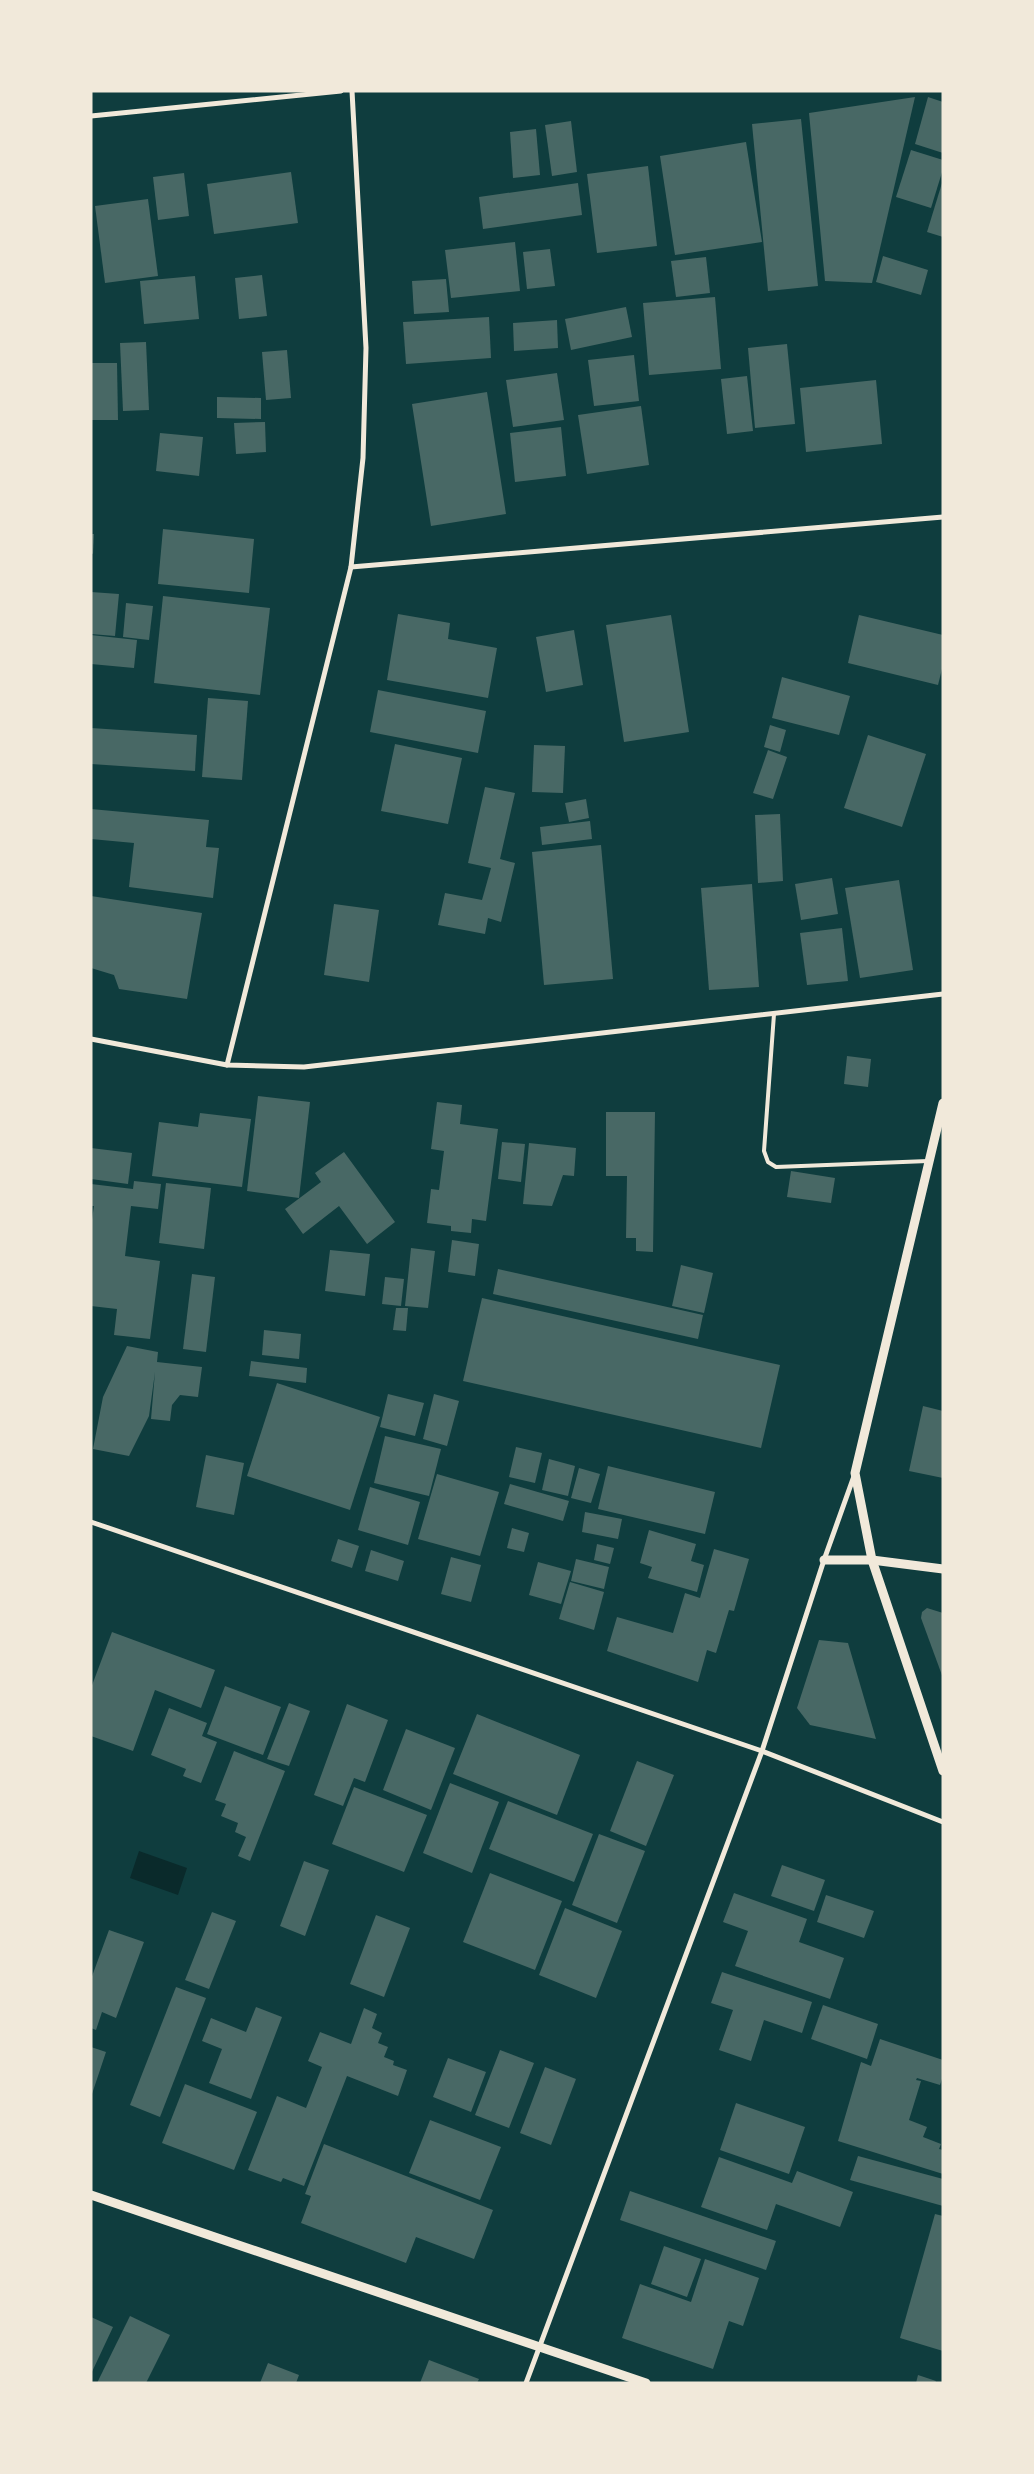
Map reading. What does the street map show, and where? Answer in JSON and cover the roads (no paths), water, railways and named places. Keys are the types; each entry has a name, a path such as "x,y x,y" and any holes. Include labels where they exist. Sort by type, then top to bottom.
{"street":[{"path":"91,116 341,91"},
{"path":"228,1065 352,566 363,458 366,348 352,91"},
{"path":"352,566 943,517"},
{"path":"91,1039 228,1065 304,1067 943,994"},
{"path":"526,2383 762,1751 824,1560 855,1473 943,1104"},
{"path":"855,1473 872,1560 943,1770"},
{"path":"91,1522 762,1751 943,1822"},
{"path":"824,1560 872,1560 943,1569"},
{"path":"91,2195 646,2383"}],"lane":[{"path":"774,1014 764,1151 768,1162 776,1167 929,1161"}],"water":[{"path":"139,1851 187,1868 178,1895 130,1878"}]}
